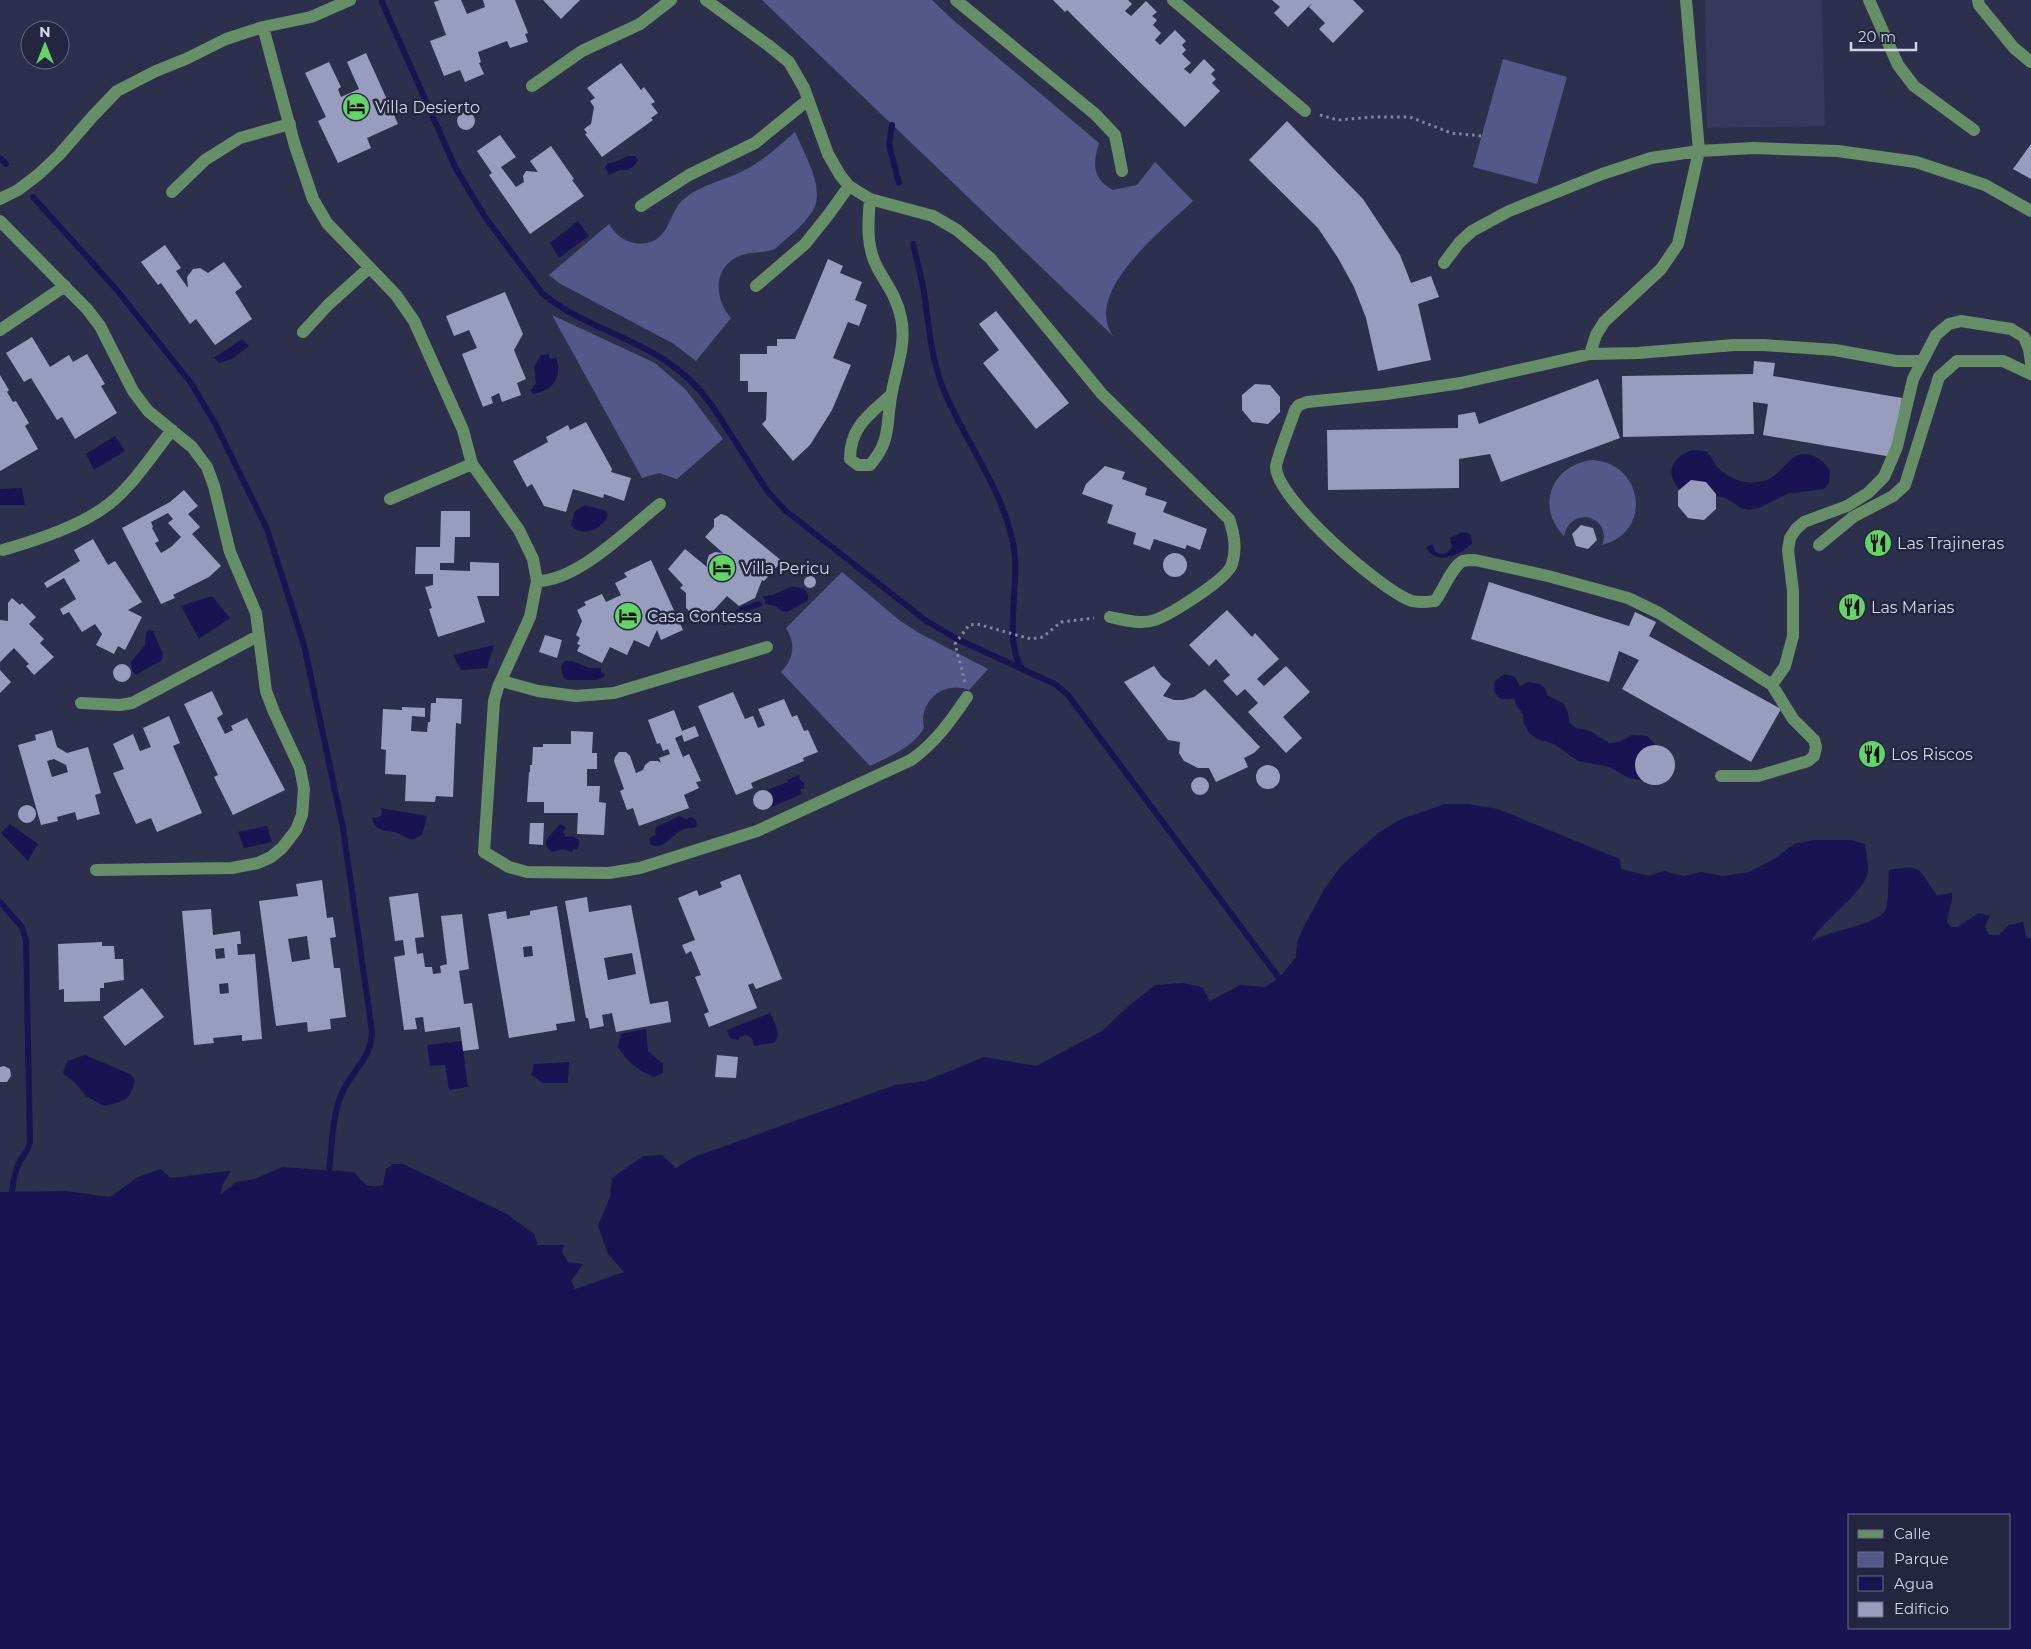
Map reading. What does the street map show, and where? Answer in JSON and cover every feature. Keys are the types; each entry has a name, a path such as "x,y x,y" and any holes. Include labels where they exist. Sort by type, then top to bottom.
{"street":[{"path":"0,199 18,190 59,155 117,91 226,39 263,27 311,17 350,0"},
{"path":"532,86 582,51 640,24 670,0"},
{"path":"706,0 768,44 789,62 804,88 828,154 840,176 849,186 870,199 933,216 957,230 990,258 1102,394 1229,518 1235,541 1232,566 1223,577 1192,599 1156,620 1144,622 1110,617"},
{"path":"956,0 1095,114 1115,135 1122,171"},
{"path":"1173,0 1305,111"},
{"path":"1590,354 1596,335 1604,322 1661,269 1678,244 1699,151 1686,0"},
{"path":"1869,0 1898,65 1914,86 1974,130"},
{"path":"1978,0 1979,5 2014,48 2031,62"},
{"path":"263,27 303,172 313,198 327,223 396,295 414,321 463,430 472,464 524,538 533,559 537,581 530,617 496,694 493,711 484,852 505,864 527,872 609,873 631,870 758,831 910,760 927,747 945,729 967,698"},
{"path":"641,206 689,176 756,143 808,100"},
{"path":"172,192 205,160 240,138 290,124"},
{"path":"1444,263 1459,243 1472,231 1510,211 1602,174 1651,158 1699,151 1754,148 1838,151 1916,162 1985,185 2031,211"},
{"path":"756,286 805,244 849,186"},
{"path":"870,199 869,244 876,266 897,301 902,320 900,359 891,395 887,432 881,452 870,465 858,465 850,459 850,445 858,428 891,395"},
{"path":"0,221 87,309 100,326 121,369 143,404 153,415 192,448 207,467 219,504 230,552 256,613 266,691 302,777 304,799 302,816 291,837 277,853 264,860 248,866 232,868 96,870"},
{"path":"303,332 329,304 369,268"},
{"path":"0,330 65,286"},
{"path":"1772,685 1785,666 1793,636 1793,591 1788,550 1790,538 1804,522 1847,506 1868,493 1884,477 1897,447 1908,395 1921,361 1936,335 1949,324 1961,321 2004,327 2016,331 2027,342 2031,363"},
{"path":"1721,776 1758,776 1808,761 1814,756 1816,747 1814,740 1793,720 1772,685 1643,605 1628,598 1548,576 1475,560 1463,560 1455,566 1442,592 1435,601 1424,603 1411,600 1371,576 1297,507 1279,477 1276,467 1295,410 1299,405 1307,402 1386,394 1461,383 1590,354 1638,353 1734,345 1763,345 1835,350 1896,361 1921,361"},
{"path":"1819,544 1853,518 1892,496 1904,485 1939,377 1957,361 2003,361 2031,374"},
{"path":"3,550 47,536 95,514 108,504 137,475 172,430"},
{"path":"390,499 472,464"},
{"path":"537,581 556,578 578,568 660,504"},
{"path":"81,702 120,705 132,702 258,636"},
{"path":"502,681 538,691 576,696 614,693 767,647"}],"path":[{"path":"1305,111 1338,120 1410,117 1451,133 1482,136"},
{"path":"967,698 964,674 955,644 969,625 977,624 1031,639 1043,637 1061,622 1110,617"}],"shaded area":[{"path":"1705,0 1822,0 1825,126 1707,128"}],"green space":[{"path":"762,0 932,0 953,20 1099,143 1095,165 1098,176 1106,186 1113,190 1137,185 1155,162 1193,201 1147,244 1130,263 1117,282 1108,301 1106,320 1114,337"},
{"path":"1503,59 1567,77 1537,184 1473,167"},
{"path":"795,132 813,172 816,183 816,203 804,222 776,248 742,255 732,260 726,266 721,274 719,292 725,310 731,318 696,361 674,344 559,283 549,275 609,224 620,237 630,242 641,244 655,240 666,230 680,203 691,193 757,163"},
{"path":"552,315 655,363 686,390 723,439 677,479 659,473 642,478"},
{"path":"1592,460 1609,464 1623,473 1631,485 1636,499 1635,513 1629,527 1618,538 1602,545 1604,535 1602,527 1597,521 1582,517 1574,520 1568,526 1564,536 1555,524 1551,512 1550,500 1552,489 1558,478 1578,463"},
{"path":"842,572 899,620 919,633 988,669 969,690 951,688 935,695 925,709 923,718 924,728 919,735 900,751 870,766 781,672 789,662 792,651 791,639 786,628"}],"water":[{"path":"628,156 635,156 638,160 634,166 628,170 619,170 609,175 605,167 608,163"},
{"path":"578,221 589,236 559,258 550,243"},
{"path":"242,339 249,346 232,359 219,363 214,358"},
{"path":"549,354 549,358 553,359 556,357 558,364 555,382 546,390 533,394 531,390 536,383 534,367 541,355"},
{"path":"115,436 125,451 94,470 86,454"},
{"path":"1692,450 1706,451 1717,467 1734,479 1752,482 1768,480 1794,457 1809,454 1827,466 1830,471 1829,483 1824,489 1787,494 1759,508 1748,510 1741,508 1726,498 1680,490 1672,478 1672,466 1679,457"},
{"path":"22,488 25,505 0,505 0,489"},
{"path":"585,505 606,511 608,515 597,528 586,532 576,529 571,525 575,511"},
{"path":"1462,532 1471,535 1472,543 1455,555 1442,558 1430,553 1426,547 1432,544 1436,552 1446,553 1452,546 1450,538"},
{"path":"790,587 801,588 806,591 808,594 807,601 787,612 782,611 776,606 765,604 762,596 773,595"},
{"path":"212,596 230,618 199,639 181,606"},
{"path":"148,630 153,631 163,654 162,660 136,675 132,670 131,662 145,645"},
{"path":"494,645 487,668 461,670 453,655"},
{"path":"565,661 572,661 589,668 601,668 601,672 605,676 598,680 567,680 563,677 561,666"},
{"path":"1504,674 1515,677 1520,686 1528,682 1540,684 1545,688 1548,696 1563,703 1568,712 1569,722 1576,728 1590,731 1609,743 1619,742 1632,735 1647,736 1658,747 1661,756 1659,766 1653,775 1639,780 1629,778 1609,767 1578,761 1554,744 1537,739 1529,733 1524,724 1523,714 1516,705 1514,698 1501,699 1496,694 1494,690 1495,681"},
{"path":"799,775 800,780 804,783 804,788 800,789 802,794 767,809 773,799 772,794 767,790 788,782 787,780"},
{"path":"1445,804 1468,804 1498,809 1620,859 1621,869 1649,876 1664,871 1684,876 1701,872 1723,876 1749,872 1774,859 1794,844 1813,840 1852,840 1865,844 1868,872 1865,880 1852,897 1816,933 1811,942 1828,934 1863,924 1881,915 1887,905 1889,870 1909,867 1919,870 1923,874 1937,895 1952,893 1947,922 1951,927 1957,927 1979,913 1990,916 1985,927 1989,935 1999,935 2009,925 2023,922 2027,938 2031,938 2031,1649 0,1649 0,1192 67,1191 110,1197 138,1177 161,1169 171,1178 231,1171 223,1184 220,1195 236,1182 255,1179 282,1167 354,1172 366,1185 377,1186 383,1185 386,1169 393,1164 403,1164 507,1214 534,1234 538,1245 564,1245 562,1252 568,1262 583,1264 571,1281 575,1289 624,1272 608,1254 598,1226 610,1197 612,1178 643,1156 662,1155 676,1168 694,1157 895,1085 925,1081 984,1057 1036,1066 1102,1031 1155,985 1183,983 1202,987 1210,1001 1240,985 1265,987 1279,978 1296,957 1297,942 1304,926 1325,888 1341,866 1378,833 1401,819"},
{"path":"380,808 427,816 422,835 412,840 397,833 381,830 375,826 372,817 381,816 382,811"},
{"path":"679,816 686,819 691,817 695,819 697,822 696,827 680,831 661,845 651,845 649,838 655,835 656,827"},
{"path":"10,824 38,844 28,861 1,833"},
{"path":"560,824 566,827 563,832 566,837 573,836 580,841 577,850 573,849 572,852 562,849 553,852 548,849 546,842"},
{"path":"267,826 272,842 244,848 238,832"},
{"path":"770,1013 778,1032 774,1043 754,1046 752,1038 746,1035 738,1040 730,1038 727,1030"},
{"path":"646,1029 648,1051 663,1064 663,1073 654,1077 633,1065 618,1047 621,1034"},
{"path":"462,1041 468,1087 449,1090 445,1065 430,1066 427,1045"},
{"path":"85,1055 130,1074 135,1079 131,1092 126,1099 104,1106 86,1096 63,1073 67,1061"},
{"path":"569,1062 568,1083 543,1083 531,1075 534,1064"}],"building":[{"path":"440,0 461,0 467,14 485,7 483,0 515,0 528,33 525,34 528,42 510,48 507,41 478,52 481,62 479,63 484,74 465,82 460,70 444,76 430,41 446,35 434,2"},
{"path":"543,0 580,0 561,19"},
{"path":"1053,0 1128,0 1132,4 1125,11 1131,16 1146,1 1157,12 1152,16 1157,20 1153,25 1161,33 1155,40 1160,45 1175,30 1186,41 1182,45 1186,50 1182,54 1191,63 1184,69 1190,74 1204,59 1215,70 1211,74 1216,79 1212,83 1220,91 1185,127 1067,10 1065,12"},
{"path":"1272,0 1353,0 1364,11 1333,43 1319,29 1325,23 1309,7 1313,2 1288,27 1274,13 1280,7"},
{"name":"Villa Desierto","path":"366,53 398,124 367,138 371,148 338,163 318,121 326,117 305,73 329,62 341,87 338,89 341,97 359,89 347,62"},
{"path":"621,63 641,90 644,87 655,102 651,104 658,113 651,118 653,120 602,157 585,134 587,133 584,129 591,124 594,107 590,101 595,98 587,88"},
{"path":"462,112 470,112 475,117 473,128 462,130 457,125 457,117"},
{"path":"1287,121 1363,199 1400,255 1411,283 1431,276 1439,297 1418,304 1431,360 1378,371 1366,318 1354,287 1338,258 1318,228 1249,160"},
{"path":"500,135 516,157 501,167 516,187 524,182 523,176 526,171 538,172 530,161 551,146 584,196 530,234 489,175 492,173 477,151"},
{"path":"2031,144 2031,179 2013,169"},
{"path":"165,245 181,268 176,271 188,288 187,277 193,269 200,268 208,273 224,262 242,287 235,292 252,319 215,345 196,319 190,324 161,283 158,285 141,262"},
{"path":"828,259 843,266 840,273 862,282 855,300 867,305 859,326 848,322 833,358 851,365 832,410 810,445 793,461 762,424 766,420 767,392 748,392 748,381 740,381 740,354 767,354 767,346 777,346 777,339 795,339"},
{"path":"505,292 523,334 514,350 526,379 517,383 521,395 502,402 499,393 491,397 493,403 483,407 462,354 477,348 469,330 454,336 446,316"},
{"path":"996,311 1069,403 1036,429 983,363 999,350 979,324"},
{"path":"32,337 50,367 69,355 73,362 87,354 105,384 101,386 117,413 75,439 62,417 57,420 31,378 24,382 6,353"},
{"path":"1754,361 1775,363 1773,376 1902,398 1892,457 1763,435 1768,404 1753,402 1754,434 1623,437 1622,376 1753,374"},
{"path":"0,375 9,390 7,392 13,402 16,401 29,423 25,426 38,449 0,471"},
{"path":"1598,379 1620,438 1501,482 1490,454 1459,459 1459,488 1328,490 1327,430 1458,428 1458,415 1475,412 1479,424"},
{"path":"1255,384 1270,385 1280,397 1280,412 1268,424 1252,422 1242,410 1242,395"},
{"path":"586,422 612,469 611,472 631,478 624,501 604,494 603,498 573,489 566,512 544,506 532,484 527,487 513,461 548,442 546,437 568,425 570,430"},
{"path":"1105,466 1125,472 1122,479 1147,488 1145,495 1167,502 1163,512 1207,529 1200,550 1187,545 1185,549 1154,539 1150,550 1133,544 1136,533 1107,523 1113,505 1082,494 1086,484"},
{"path":"1691,480 1706,482 1716,494 1716,509 1704,520 1688,518 1678,506 1678,491"},
{"path":"184,490 198,506 188,514 200,527 192,534 221,566 209,577 173,595 175,598 161,604 122,528 170,502","holes":["168,513 173,519 168,523 181,537 171,547 161,553 155,543 159,541 151,522"]},
{"path":"441,511 470,511 470,537 455,537 454,563 440,563 440,570 470,571 470,562 499,563 499,596 477,596 485,622 438,637 429,609 432,608 425,587 433,585 433,574 415,574 416,547 440,547"},
{"name":"Villa Pericu","path":"721,514 727,516 782,561 764,581 762,580 755,598 739,606 727,596 702,623 686,608 686,593 680,588 683,585 668,569 685,549 707,567 709,555 715,552 723,553 705,537 714,527 714,519"},
{"path":"1581,525 1593,528 1597,540 1588,549 1576,546 1572,534"},
{"path":"93,539 108,565 115,561 142,602 128,610 142,617 125,650 118,646 114,654 96,645 102,634 95,624 82,632 69,612 63,615 60,609 76,599 64,578 47,588 44,583 80,561 74,550"},
{"path":"1175,553 1180,554 1186,560 1186,570 1180,576 1175,577 1170,576 1164,570 1163,565 1164,560 1170,554"},
{"name":"Casa Contessa","path":"651,560 683,630 661,640 657,630 649,647 634,640 627,655 610,647 602,663 577,651 580,645 577,644 580,638 576,635 582,621 577,610 586,605 584,602 602,594 606,602 621,595 615,583 627,577 624,573"},
{"path":"812,576 815,577 815,587 808,588 805,587 804,580 805,577"},
{"path":"1489,582 1629,626 1635,612 1656,622 1649,636 1781,709 1751,762 1622,689 1639,660 1619,651 1609,682 1471,639"},
{"path":"12,598 20,605 22,603 36,617 29,624 44,639 40,643 54,657 34,675 26,666 29,664 14,648 0,662 0,620 8,621 8,603"},
{"path":"1227,610 1252,637 1255,633 1279,659 1257,679 1264,686 1286,666 1310,692 1283,717 1302,738 1286,753 1248,712 1258,703 1245,689 1237,696 1223,681 1230,675 1216,659 1209,666 1189,645"},
{"path":"545,635 562,640 557,658 539,652"},
{"path":"122,664 128,667 131,673 128,679 122,682 116,679 113,673 116,667"},
{"path":"1154,666 1162,677 1171,684 1163,696 1174,700 1183,700 1194,697 1205,689 1260,747 1254,753 1244,758 1248,767 1216,782 1209,768 1198,768 1184,761 1179,753 1180,742 1168,740 1124,682"},
{"path":"0,670 11,682 0,693"},
{"path":"212,691 223,714 217,718 225,734 233,730 231,726 247,718 285,790 233,815 214,777 218,775 184,704"},
{"path":"733,692 745,719 753,716 758,728 765,725 758,709 784,699 792,717 797,715 804,731 808,730 818,752 803,758 804,761 751,783 753,788 736,795 698,706"},
{"path":"436,698 462,699 461,724 456,723 453,797 436,796 435,802 405,801 406,775 385,774 386,750 381,749 383,709 402,710 402,707 425,708 425,717 412,716 411,731 427,732 428,722 430,722 431,703 436,703"},
{"path":"674,710 682,731 695,726 699,736 684,742 682,735 675,738 683,757 689,754 701,781 696,782 699,788 684,795 689,808 639,826 633,808 627,810 620,791 624,789 614,761 615,757 619,752 626,752 630,756 636,773 643,770 650,761 661,763 659,758 670,754 668,749 663,751 660,743 657,744 648,720"},
{"path":"169,716 180,743 173,746 202,813 157,832 151,818 136,824 113,773 124,769 113,744 133,734 140,751 151,747 143,728"},
{"path":"52,730 57,747 67,753 88,747 101,793 95,795 100,814 77,820 75,812 57,817 58,821 41,825 18,745 36,740 35,735","holes":["54,759 66,765 68,772 52,777 47,761"]},
{"path":"571,731 593,732 592,753 597,753 597,769 587,769 587,786 600,786 599,802 606,803 604,835 577,834 578,813 544,813 544,802 527,802 533,747 543,747 543,744 571,744"},
{"path":"1655,745 1669,751 1675,765 1669,779 1655,785 1641,779 1635,765 1641,751"},
{"path":"1268,765 1273,766 1279,772 1279,782 1273,788 1268,789 1263,788 1257,782 1256,777 1257,772 1263,766"},
{"path":"1196,777 1204,777 1209,782 1207,793 1196,795 1191,790 1191,782"},
{"path":"759,790 767,790 773,796 773,804 767,810 759,810 753,804 753,796"},
{"path":"27,805 33,808 36,814 33,820 27,823 21,820 18,814 21,808"},
{"path":"530,823 544,823 543,845 529,844"},
{"path":"740,874 782,979 756,989 753,983 748,985 757,1008 709,1027 704,1014 709,1012 695,977 701,975 691,951 686,954 682,945 695,940 678,898 697,890 699,896 722,887 720,882"},
{"path":"322,880 327,918 333,917 336,937 330,938 334,968 340,968 346,1017 330,1019 331,1029 308,1032 307,1022 276,1026 259,901 298,896 296,884","holes":["307,936 310,959 292,962 288,939"]},
{"path":"418,893 424,937 415,938 417,954 423,953 425,967 432,967 433,974 441,973 440,966 447,964 441,916 462,914 469,969 459,971 464,1004 472,1003 479,1049 463,1051 460,1027 425,1032 423,1017 415,1018 417,1029 404,1030 394,957 405,955 403,940 395,941 389,897"},
{"path":"587,897 589,912 631,905 650,1004 668,1001 671,1022 616,1032 612,1013 602,1015 604,1026 590,1029 588,1018 586,1018 565,901","holes":["632,953 636,974 608,980 604,958"]},
{"path":"557,906 575,1021 556,1024 557,1030 509,1038 488,914 506,911 507,919 530,915 530,911","holes":["532,946 533,956 524,957 523,947"]},
{"path":"211,909 213,935 240,931 241,944 237,944 238,955 255,954 262,1039 242,1041 242,1035 213,1038 214,1043 194,1045 182,911","holes":["224,948 225,958 216,959 215,949","228,983 229,993 220,994 219,984"]},
{"path":"102,942 102,946 114,946 115,959 123,959 124,980 104,983 104,988 100,988 100,1001 64,1002 64,989 59,990 58,944"},
{"path":"142,988 164,1017 125,1046 103,1017"},
{"path":"717,1055 738,1057 736,1078 715,1077"},
{"path":"4,1066 10,1069 11,1076 7,1082 0,1082 0,1067"}],"waterway":[{"path":"382,2 456,169 485,217 542,293 574,315 659,356 686,376 711,404 768,492 786,511 925,620 957,639 1055,684 1068,695 1279,978"},
{"path":"892,125 889,145 899,183"},
{"path":"0,158 6,164"},
{"path":"33,197 116,289 191,383 216,425 267,529 304,645 343,828 372,1031 369,1049 346,1085 339,1102 333,1131 329,1170"},
{"path":"913,244 924,292 929,330 940,381 994,488 1009,528 1015,563 1014,643 1016,657 1022,669"},
{"path":"725,622 742,610 759,604"},
{"path":"0,902 22,927 26,941 30,1141 16,1170 12,1191"}],"place":[{"name":"Villa Desierto","path":"356,107"},
{"name":"Las Trajineras","path":"1878,543"},
{"name":"Villa Pericu","path":"722,568"},
{"name":"Las Marias","path":"1852,607"},
{"name":"Casa Contessa","path":"628,616"},
{"name":"Los Riscos","path":"1872,754"}]}
